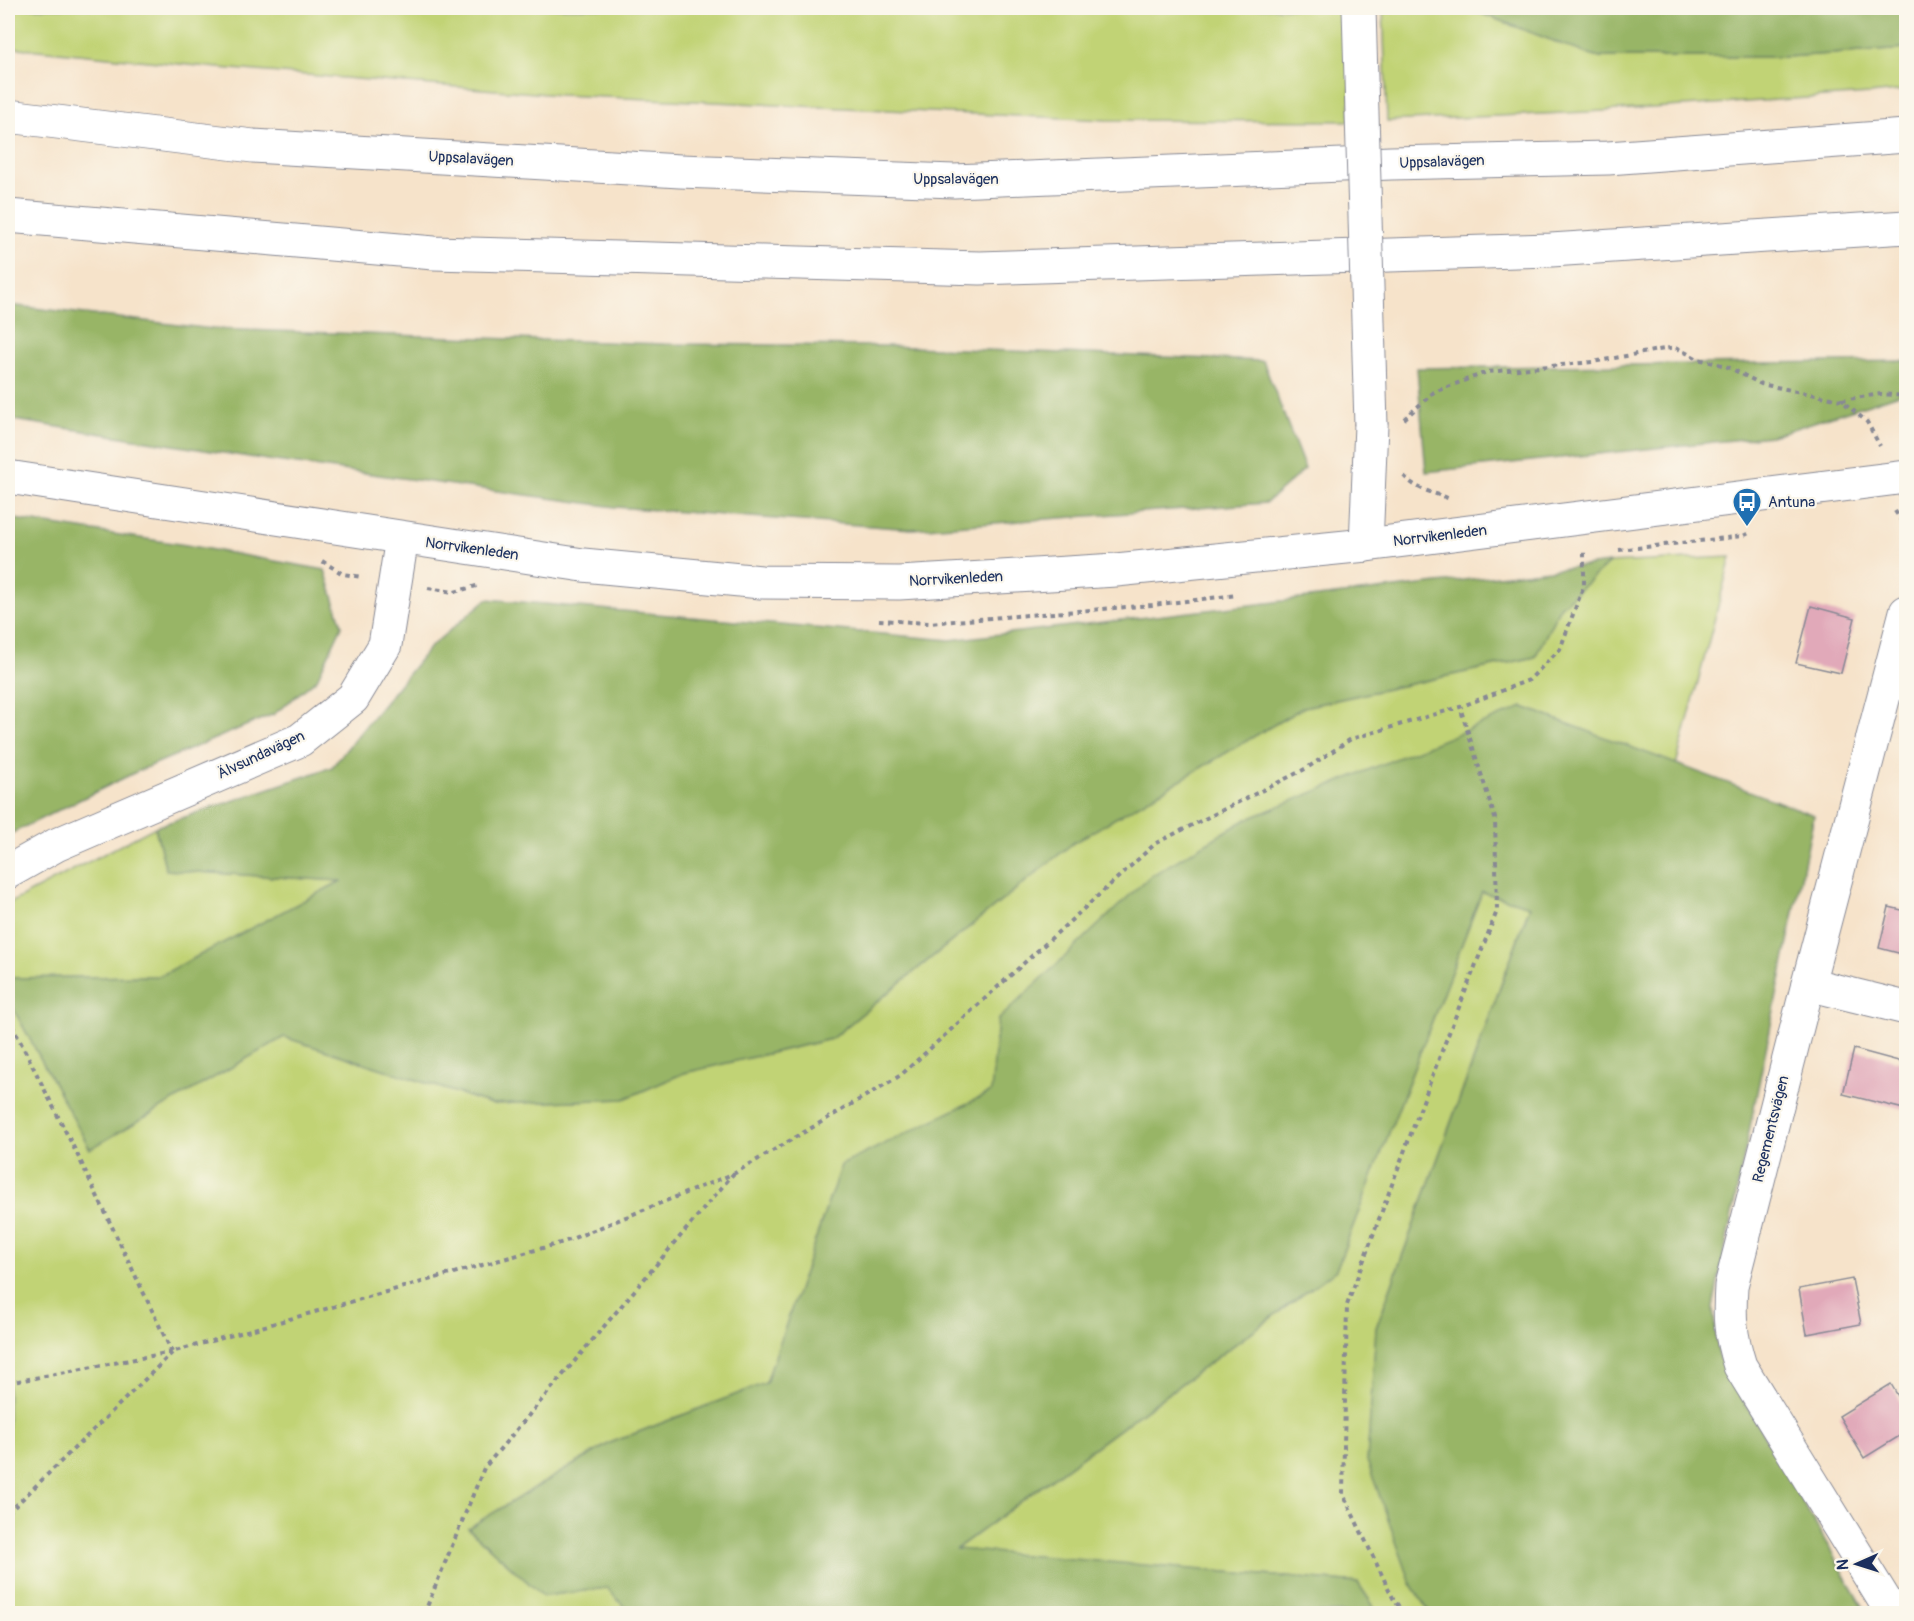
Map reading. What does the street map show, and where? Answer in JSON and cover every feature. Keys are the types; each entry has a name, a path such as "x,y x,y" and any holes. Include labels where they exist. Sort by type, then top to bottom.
{"main road":[{"path":"1359,8 1371,425 1366,545"},
{"name":"Uppsalavägen","path":"8,116 253,146 680,171 954,181 1403,163 1608,158 1906,135"},
{"path":"8,216 434,253 980,268 1551,250 1906,227"},
{"name":"Norrvikenleden","path":"8,477 583,565 761,582 899,583 1116,570 1366,545 1581,517 1895,465"},
{"name":"Älvsundavägen","path":"8,872 56,845 300,740 352,698 385,645 402,538"},
{"name":"Regementsvägen","path":"1893,1614 1755,1394 1740,1365 1731,1335 1729,1309 1731,1286 1906,612"},
{"path":"1808,984 1906,1008"}],"path":[{"path":"1371,425 1400,423 1434,392 1487,372 1593,362 1675,347 1698,359 1726,366 1761,384 1841,400 1881,394 1906,396"},
{"path":"1841,400 1867,422 1895,465"},
{"path":"1398,469 1410,483 1451,499"},
{"path":"1891,505 1906,528"},
{"path":"8,1383 172,1352 564,1242 735,1173 901,1076 1156,843 1307,768 1351,740 1460,707 1529,680 1560,649 1584,585 1585,554 1581,517"},
{"path":"1404,1614 1393,1598 1343,1494 1347,1305 1497,911 1495,818 1460,707"},
{"path":"8,1017 172,1352"},
{"path":"424,1614 484,1468 735,1173"},
{"path":"8,1513 172,1352"}],"green space":[{"path":"8,8 1351,8 1350,121 1106,120 560,95 219,68 8,47"},
{"path":"1383,8 1467,8 1595,57 1785,57 1906,49 1906,90 1587,112 1387,121"},
{"path":"1467,8 1906,8 1906,49 1785,57 1595,57"},
{"path":"8,305 213,329 664,344 887,346 1263,361 1305,469 1266,503 912,529 615,507 268,460 8,419"},
{"path":"1906,361 1906,392 1771,436 1426,472 1417,368"},
{"path":"8,518 186,545 325,570 342,626 317,679 274,714 138,771 8,835"},
{"path":"1731,557 1676,765 1523,707 998,1020 992,1092 841,1166 766,1383 610,1443 468,1528 543,1596 607,1588 630,1613 8,1613 8,999 90,1149 284,1037 491,1104 624,1099 684,1073 831,1039 1073,843 1304,707 1535,657 1560,607 1609,563"},
{"path":"1609,563 1560,607 1535,657 1304,707 1073,843 831,1039 684,1073 624,1099 491,1104 284,1037 90,1149 8,999 8,978 160,976 341,881 166,870 155,827 332,767 430,647 487,599 950,640"},
{"path":"1523,707 1814,815 1713,1307 1718,1356 1867,1613 1430,1613 1412,1586 1367,1461 1376,1328 1530,906 1482,892 1336,1270 956,1549 1358,1583 1378,1613 630,1613 607,1588 543,1596 468,1528 610,1443 766,1383 841,1165 991,1092 998,1020 1149,877 1245,820"},
{"path":"155,827 166,870 342,881 160,976 8,978 8,904"},
{"path":"1482,892 1530,905 1376,1328 1412,1586 1430,1613 1378,1613 1358,1583 955,1550 1336,1270"}],"building":[{"path":"1811,606 1855,618 1841,673 1796,663"},
{"path":"1889,907 1906,911 1906,955 1879,948"},
{"path":"1854,1049 1906,1063 1904,1109 1843,1094"},
{"path":"1852,1279 1861,1324 1807,1334 1799,1289"},
{"path":"1891,1384 1906,1410 1906,1432 1864,1458 1839,1416"}],"place":[{"name":"Antuna","path":"1747,528"}]}
